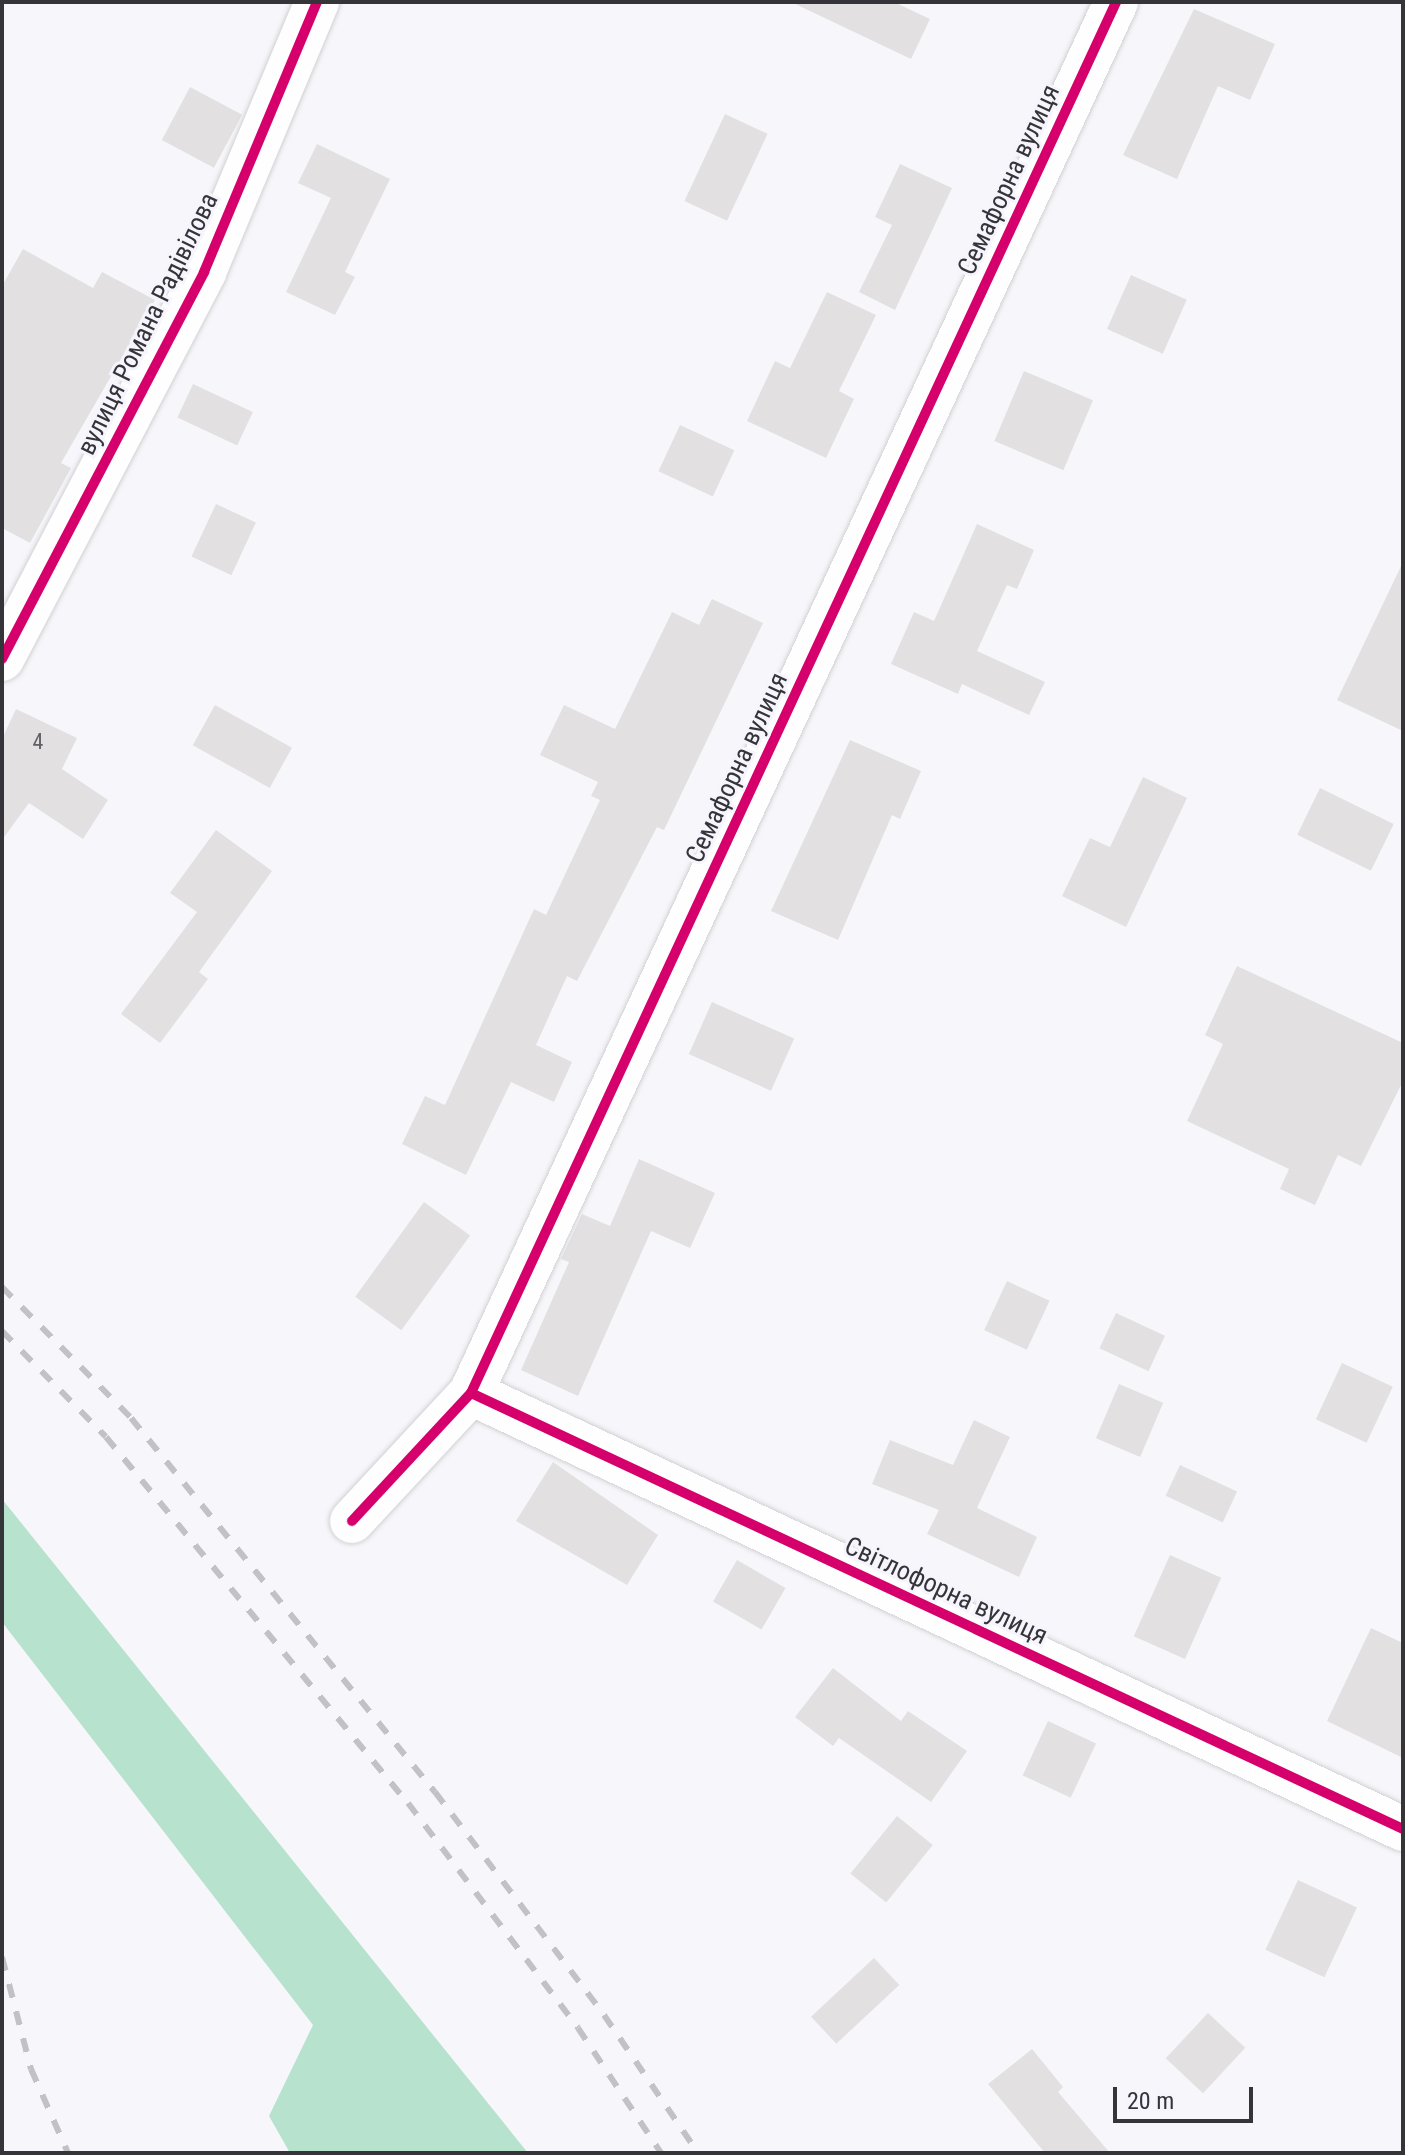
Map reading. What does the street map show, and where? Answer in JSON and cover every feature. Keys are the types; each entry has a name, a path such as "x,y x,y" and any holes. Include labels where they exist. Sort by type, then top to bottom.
{"street":[{"name":"вулиця Романа Радівілова","path":"2,659 204,272 317,2"},
{"name":"Семафорна вулиця","path":"352,1521 471,1393 1116,2"},
{"name":"Світлофорна вулиця","path":"471,1393 1403,1829"}],"green space":[{"path":"2,1499 528,2153 290,2153 269,2116 313,2025 2,1622"}],"building":[{"path":"791,2 894,2 930,19 911,59"},
{"path":"1194,9 1275,44 1250,100 1218,86 1177,179 1123,155"},
{"path":"190,87 242,115 214,168 162,140"},
{"path":"725,114 768,134 727,221 684,201"},
{"path":"317,144 390,179 345,272 355,277 335,315 286,292 331,198 298,183"},
{"path":"900,164 952,188 895,310 859,292 892,225 875,217"},
{"path":"23,249 93,288 102,272 155,300 61,463 71,468 30,543 2,528 2,286"},
{"path":"1131,275 1187,300 1163,354 1107,329"},
{"path":"827,292 876,315 839,391 854,399 826,458 747,421 775,361 790,368"},
{"path":"1024,371 1093,400 1063,470 994,441"},
{"path":"193,384 253,412 237,445 177,418"},
{"path":"680,425 734,450 713,497 658,471"},
{"path":"216,504 256,523 231,575 191,557"},
{"path":"977,524 1034,550 1017,589 1007,585 977,651 1045,682 1029,715 962,684 958,694 891,664 914,612 934,621"},
{"path":"1403,562 1403,731 1337,700"},
{"path":"712,599 763,623 664,830 657,827 577,981 567,976 536,1045 572,1062 554,1102 511,1082 466,1175 402,1144 425,1096 445,1105 534,909 546,915 600,800 591,796 598,782 540,755 564,705 615,729 672,612 699,625"},
{"path":"215,705 292,748 270,788 193,745"},
{"path":"16,709 77,738 62,769 108,800 83,839 29,803 2,840 2,739"},
{"path":"850,740 921,771 900,819 892,815 838,940 771,911"},
{"path":"1143,777 1187,798 1126,927 1062,896 1090,838 1110,847"},
{"path":"1320,788 1394,824 1371,871 1297,835"},
{"path":"216,830 272,871 199,972 208,979 160,1043 121,1014 197,912 170,893"},
{"path":"1237,966 1403,1043 1403,1081 1361,1166 1338,1155 1315,1205 1280,1189 1289,1169 1187,1121 1223,1044 1205,1035"},
{"path":"712,1002 794,1039 771,1091 689,1054"},
{"path":"639,1159 715,1193 690,1248 651,1231 578,1396 521,1370 569,1262 561,1259 582,1214 610,1226"},
{"path":"424,1202 470,1236 401,1330 355,1297"},
{"path":"1007,1281 1050,1301 1027,1350 984,1330"},
{"path":"1116,1313 1165,1336 1148,1371 1100,1348"},
{"path":"1342,1363 1393,1387 1367,1443 1316,1419"},
{"path":"1119,1384 1163,1403 1140,1457 1096,1438"},
{"path":"974,1420 1010,1437 977,1508 1037,1537 1019,1577 927,1534 939,1510 872,1484 890,1440 953,1465"},
{"path":"553,1462 658,1535 627,1585 516,1521"},
{"path":"1180,1465 1237,1492 1223,1522 1166,1496"},
{"path":"1170,1555 1221,1578 1185,1659 1134,1636"},
{"path":"737,1560 785,1588 761,1630 713,1602"},
{"path":"1371,1628 1403,1643 1403,1758 1327,1721"},
{"path":"833,1668 901,1721 908,1711 967,1751 931,1802 839,1738 833,1746 795,1717"},
{"path":"1048,1721 1096,1743 1071,1798 1023,1775"},
{"path":"897,1816 933,1845 886,1902 850,1874"},
{"path":"1298,1880 1357,1907 1324,1977 1265,1950"},
{"path":"874,1958 899,1985 836,2044 811,2017"},
{"path":"1208,2013 1245,2048 1203,2093 1166,2058"},
{"path":"1032,2049 1063,2087 1058,2092 1110,2153 1045,2153 988,2084"}],"railway":[{"path":"2,1287 131,1418 435,1792 604,2015 698,2153"},
{"path":"2,1331 106,1437 408,1803 578,2028 661,2153"},
{"path":"2,1957 31,2069 68,2153"}],"cycle path":[{"path":"2,659 204,272 317,2"},
{"path":"352,1521 471,1393 1116,2"},
{"path":"471,1393 1403,1829"}]}
